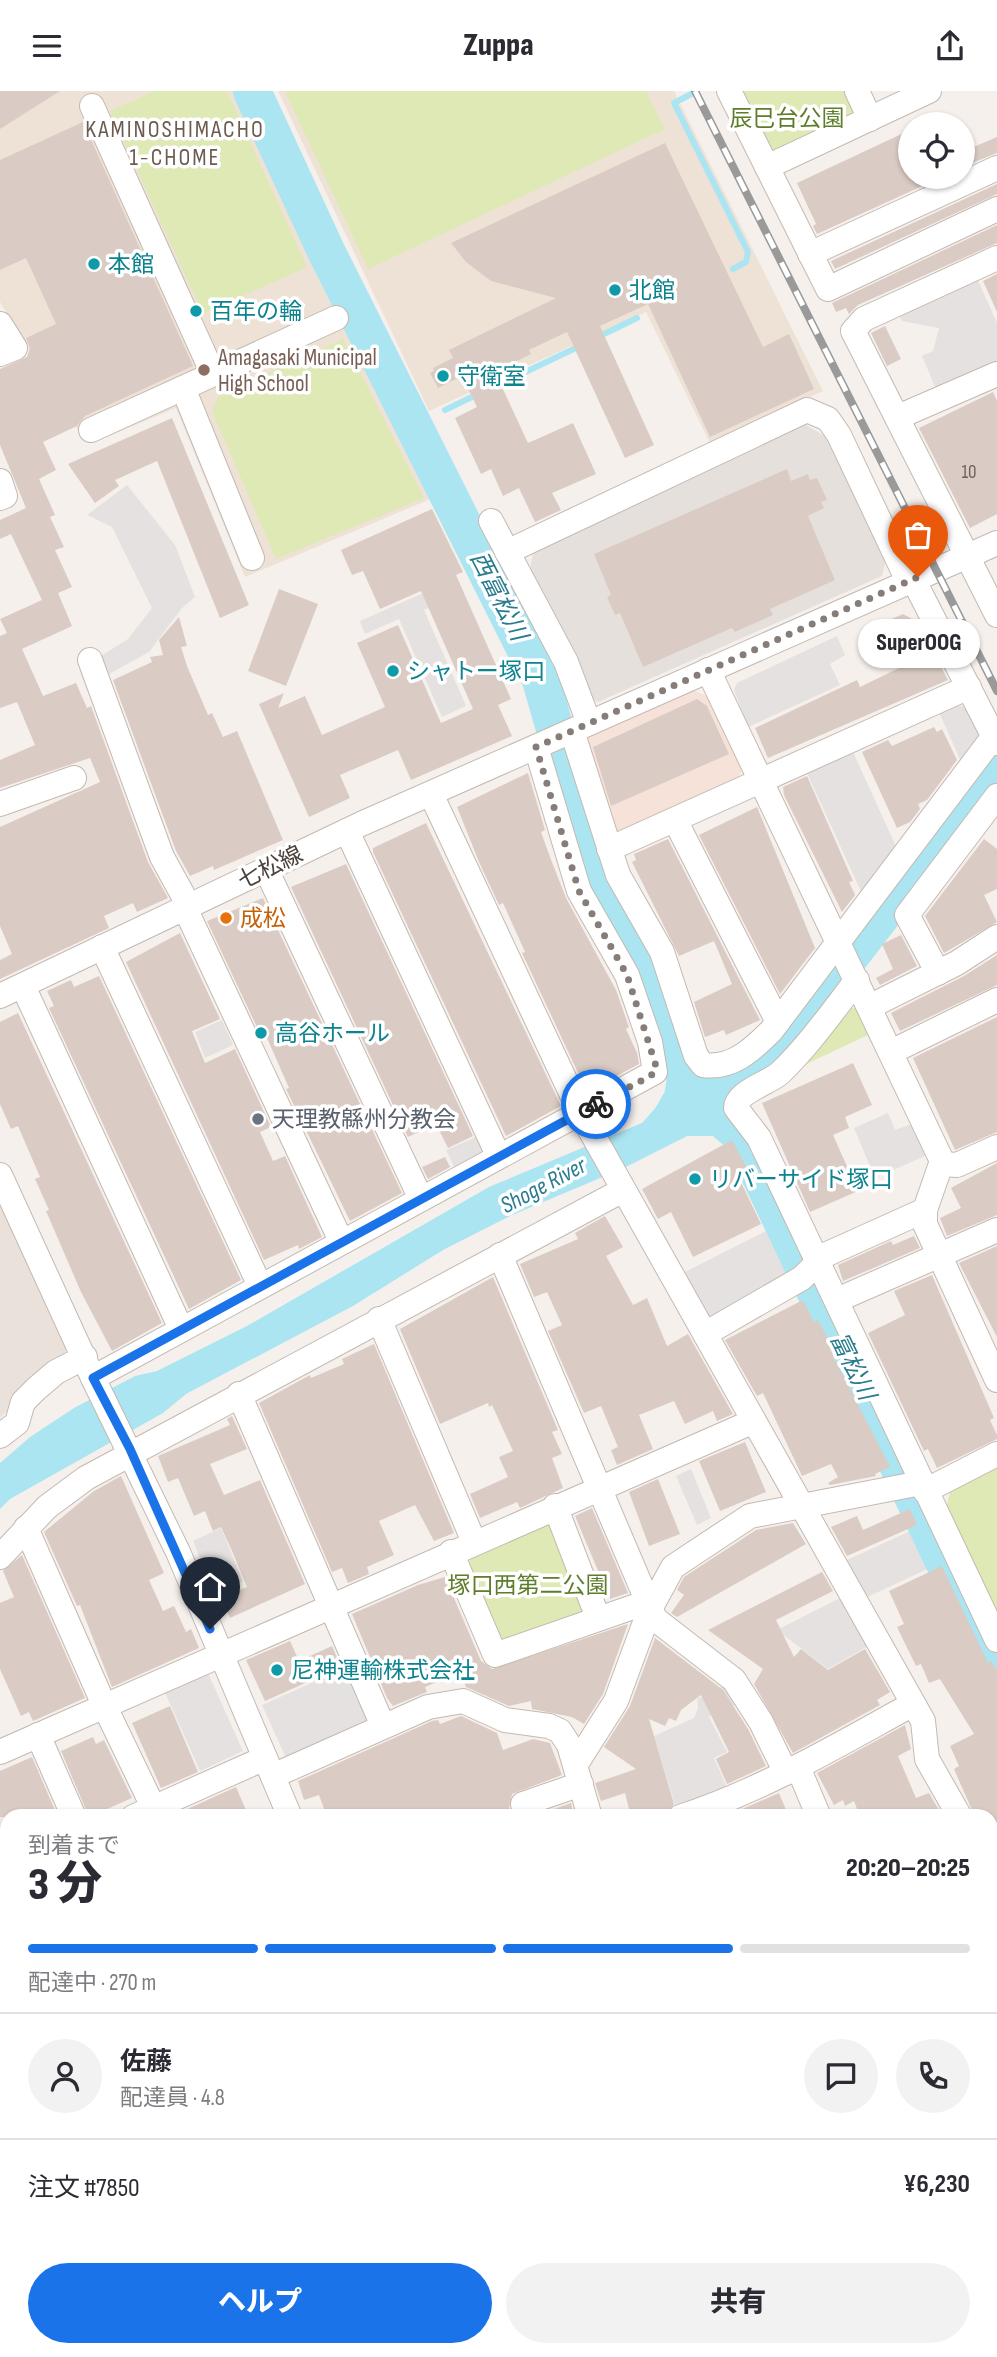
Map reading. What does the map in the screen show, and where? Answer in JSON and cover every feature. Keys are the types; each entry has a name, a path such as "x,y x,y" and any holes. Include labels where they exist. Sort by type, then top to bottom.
{"street":[{"path":"729,91 828,289 997,209"},
{"path":"857,91 870,119"},
{"path":"767,167 929,91"},
{"path":"92,106 213,374"},
{"path":"810,254 997,168"},
{"path":"997,258 864,319 853,331 997,615"},
{"path":"92,430 336,318"},
{"path":"0,324 15,348 0,354"},
{"path":"898,417 996,377"},
{"path":"183,388 252,558"},
{"path":"491,521 507,552 566,662 576,729 609,849 627,894 662,952 696,1056 703,1065 718,1067 743,1057 778,1023 995,740 839,435 828,419 807,410 507,552"},
{"path":"0,481 5,496 0,498"},
{"path":"576,729 997,543"},
{"path":"90,660 162,857 341,1241"},
{"path":"708,670 942,1164 925,1210 925,1224 939,1256 988,1337 997,1380"},
{"path":"609,849 969,687"},
{"name":"七松線","path":"0,996 265,869 576,729"},
{"path":"0,1436 17,1423 23,1402 56,1372 91,1373 181,1329 498,1156 583,1118 655,1072 656,1066 627,975 579,891 539,745"},
{"path":"0,804 74,778"},
{"path":"431,794 583,1118 923,1721 927,1759 955,1809"},
{"path":"937,973 907,915 997,796"},
{"path":"675,820 778,1023"},
{"path":"347,831 498,1156"},
{"path":"265,869 421,1197"},
{"path":"869,1007 937,973 997,937"},
{"path":"102,947 260,1286"},
{"path":"855,978 778,1076 736,1103 739,1114 751,1124 759,1138 811,1269 837,1300 881,1391 884,1405 917,1486 997,1640"},
{"path":"23,986 181,1329"},
{"path":"891,1052 997,1000"},
{"path":"942,1164 957,1165 997,1147"},
{"path":"0,1175 91,1373 131,1451 287,1809"},
{"path":"0,1557 26,1528 74,1485 131,1451 500,1255 620,1186"},
{"path":"705,1334 811,1269 825,1255 925,1210"},
{"path":"837,1300 997,1230"},
{"path":"500,1255 655,1619 734,1680 814,1809"},
{"path":"379,1319 474,1542"},
{"path":"239,1394 383,1726"},
{"path":"0,1752 600,1486 754,1421"},
{"path":"523,1804 578,1774 616,1700 650,1609 666,1575 698,1549 743,1519 802,1504 917,1486 997,1454"},
{"path":"555,1506 597,1618"},
{"path":"26,1528 146,1809"},
{"path":"451,1552 495,1655 633,1607 650,1609"},
{"path":"161,1809 439,1703 463,1701 505,1720 555,1728 566,1738 588,1809"},
{"path":"705,1809 734,1800 913,1704"},
{"path":"38,1735 70,1809"}],"shaded area":[{"name":"Amagasaki Municipal High School","path":"0,91 236,91 348,333 433,498 245,577 176,408 92,443 79,432 0,302"},
{"name":"Amagasaki Municipal High School","path":"278,91 674,91 823,391 710,443 646,312 429,411"},
{"path":"977,278 997,323 997,363 936,389 922,356 933,351 939,328 902,321 897,312"},
{"path":"806,425 826,437 886,559 882,576 598,702 591,698 530,570 533,553"},
{"path":"127,485 175,545 195,597 182,608 149,652 109,674 101,656 128,639 152,608 112,527 87,515"},
{"path":"457,578 463,592 424,610 466,706 442,717 399,619 365,634 360,621"},
{"path":"837,636 845,655 830,664 840,685 748,727 734,690 737,683"},
{"path":"690,689 709,697 742,769 737,782 621,833 611,830 584,754 588,733"},
{"path":"957,704 970,710 983,738 962,764 939,712"},
{"path":"853,752 899,853 864,898 807,773"},
{"path":"222,1020 233,1045 205,1058 195,1032"},
{"path":"888,1113 895,1130 911,1124 925,1156 875,1178 854,1128"},
{"path":"481,1135 489,1152 456,1171 446,1150"},
{"path":"0,1202 67,1348 62,1358 0,1418"},
{"path":"776,1226 798,1273 714,1317 701,1314 681,1274"},
{"path":"691,1469 711,1518 697,1525 676,1476"},
{"path":"221,1528 243,1581 215,1594 193,1541"},
{"path":"917,1528 934,1566 865,1598 847,1560"},
{"path":"842,1597 868,1646 828,1669 777,1630"},
{"path":"350,1666 369,1724 287,1760 262,1705"},
{"path":"207,1671 243,1751 200,1771 164,1690"},
{"path":"725,1685 737,1704 709,1717 727,1752 714,1758 728,1790 676,1808 654,1736 694,1718 698,1708 697,1699"}],"green space":[{"path":"154,91 227,91 307,267 203,314 110,111"},
{"path":"285,91 646,91 665,129 368,269"},
{"name":"辰巳台公園","path":"743,91 848,91 858,113 774,153"},
{"path":"343,339 424,498 276,559 212,411 219,395"},
{"path":"847,1008 857,1008 868,1035 802,1066"},
{"path":"997,1468 997,1614 947,1505 950,1492"},
{"name":"塚口西第二公園","path":"547,1523 556,1525 586,1608 583,1616 504,1641 498,1637 468,1564 472,1556"}],"water":[{"path":"688,1060 695,1079 715,1081 725,1099 719,1129 693,1133 624,1168 510,1216 443,1250 353,1306 186,1394 163,1413 10,1499 0,1509 0,1463 30,1437 74,1408 135,1376 157,1371 247,1326 489,1187 642,1123 666,1096 669,1068"}],"building":[{"path":"0,91 60,91 0,129"},
{"path":"83,122 193,366 85,416 77,426 43,442 56,470 39,479 55,515 50,517 64,547 55,550 72,587 58,593 72,626 22,649 43,696 76,683 87,708 91,706 148,862 168,898 137,912 133,903 104,916 109,928 0,979 0,960 12,954 0,926 0,827 100,782 90,758 0,788 0,760 35,745 17,702 0,708 0,636 7,633 0,619 42,600 11,534 0,539 0,520 26,508 0,445 0,369 27,357 30,348 26,338 56,324 26,258 0,270 0,160"},
{"path":"898,136 898,189 916,189 817,234 813,226 816,224 797,183"},
{"path":"997,137 997,153 975,162 975,146"},
{"name":"北館","path":"665,143 763,347 789,334 814,389 710,437 648,304 600,326 654,445 625,458 567,332 529,350 531,354 495,372 528,443 573,423 596,474 552,493 561,510 535,522 519,488 503,496 491,469 481,474 455,418 477,407 462,376 438,388 430,373 434,371 433,368 453,358 449,350 556,298 491,281 466,262 451,243"},
{"path":"997,184 997,194 835,269 831,261"},
{"path":"997,225 997,243 858,305 849,314 846,308 836,312 832,303"},
{"path":"997,274 997,312 983,281"},
{"path":"885,326 901,359 887,366 871,333"},
{"path":"993,392 997,401 997,514 970,528 919,428"},
{"path":"172,418 249,605 220,618 157,461 115,480 119,486 95,503 68,464"},
{"path":"787,469 791,481 808,474 810,480 817,478 827,500 821,502 824,508 808,516 835,580 770,609 773,615 735,632 732,628 643,667 620,613 615,615 607,597 611,595 594,554"},
{"path":"432,509 463,572 456,575 511,699 498,705 512,736 411,780 398,750 340,775 350,798 309,817 259,704 284,693 278,708 305,696 322,735 385,707 357,643 398,625 441,723 473,709 421,591 380,609 363,571 352,575 341,550"},
{"path":"279,589 318,604 286,686 248,671"},
{"path":"903,614 919,623 948,680 768,758 755,728 857,680 860,687 903,666 885,622"},
{"path":"179,617 187,646 181,647 208,715 212,713 223,737 237,731 283,840 214,870 213,866 190,876 176,851 113,680 152,662 150,657 163,655 159,640"},
{"path":"697,699 707,706 729,754 611,806 593,747"},
{"path":"934,727 937,732 942,729 957,760 927,800 918,804 920,809 910,822 897,828 862,752 888,740 892,746"},
{"path":"528,773 545,830 541,832 550,857 566,898 616,990 629,1027 626,1029 637,1053 639,1064 587,1092 522,953 525,952 503,903 499,905 479,862 457,807"},
{"path":"807,776 853,881 849,882 855,895 842,912 784,795 783,787"},
{"path":"757,807 815,948 780,994 699,835"},
{"path":"426,823 561,1106 506,1136 373,852 373,848"},
{"path":"668,839 760,1020 726,1035 724,1030 705,1037 694,1002 732,984 714,941 679,956 632,862 636,860 634,854"},
{"path":"984,839 997,849 997,889 984,895 997,922 944,953 925,916"},
{"path":"346,864 473,1136 448,1148 436,1124 408,1137 291,887"},
{"path":"263,898 402,1193 350,1221 286,1089 289,1088 267,1038 263,1040 207,921"},
{"path":"180,933 220,1019 192,1031 205,1063 235,1049 271,1127 260,1132 273,1161 285,1156 322,1237 299,1249 298,1245 264,1260 126,962"},
{"path":"901,935 917,966 880,985 876,978 893,969 882,944"},
{"path":"997,955 997,985 900,1031 891,1013 964,976"},
{"path":"99,976 241,1280 189,1309 49,1008 54,1006 47,991 71,980 74,987"},
{"path":"18,1013 162,1323 112,1351 81,1292 46,1211 49,1210 35,1179 40,1177 18,1126 11,1129 0,1104 0,1022"},
{"path":"997,1017 997,1132 955,1150 913,1058"},
{"path":"853,1063 872,1105 845,1117 849,1128 833,1135 858,1191 810,1212 762,1103"},
{"path":"732,1140 748,1170 738,1176 761,1224 693,1257 671,1212 658,1219 642,1189"},
{"path":"445,1157 450,1167 428,1179 422,1167"},
{"path":"997,1163 997,1215 947,1236 940,1218 961,1208 951,1188"},
{"path":"605,1216 623,1247 606,1256 633,1305 647,1298 667,1346 688,1334 733,1414 717,1421 713,1411 685,1424 674,1401 639,1415 653,1449 617,1465 611,1450 618,1447 601,1406 584,1413 548,1331 562,1325 547,1292 534,1297 520,1264 578,1239 575,1233"},
{"path":"914,1236 920,1248 843,1281 838,1265 891,1241 893,1245"},
{"path":"997,1246 997,1337 959,1263"},
{"path":"932,1275 994,1418 990,1420 997,1435 997,1439 937,1468 928,1449 924,1451 868,1333 905,1315 894,1291"},
{"path":"493,1277 558,1430 552,1432 562,1454 552,1458 563,1488 520,1508 517,1502 480,1518 470,1494 508,1477 499,1457 513,1451 492,1405 489,1407 488,1403 440,1424 400,1329"},
{"path":"803,1300 814,1322 818,1320 827,1337 835,1360 890,1467 875,1474 876,1476 830,1485 828,1483 838,1477 831,1464 802,1476 763,1393 757,1396 725,1340"},
{"path":"374,1344 454,1533 434,1541 415,1505 379,1521 394,1555 367,1567 369,1574 348,1583 342,1568 332,1572 259,1403 310,1375 311,1378 344,1364 342,1359"},
{"path":"232,1416 247,1449 210,1464 224,1495 260,1480 305,1584 230,1618 221,1598 247,1587 232,1551 221,1527 213,1531 205,1511 194,1516 178,1478 168,1482 158,1456 230,1425 227,1419"},
{"path":"745,1442 766,1492 720,1511 699,1461"},
{"path":"121,1476 164,1573 149,1580 163,1611 174,1606 186,1632 191,1629 199,1648 112,1687 80,1605 77,1606 44,1532 94,1491"},
{"path":"658,1479 680,1534 649,1546 629,1492"},
{"path":"592,1508 628,1593 610,1599 575,1516"},
{"path":"910,1509 917,1525 847,1556 831,1527 857,1516 863,1530"},
{"path":"793,1523 806,1544 677,1617 671,1613 684,1595 677,1590 684,1577 756,1530"},
{"path":"22,1555 85,1698 33,1721 29,1712 21,1716 0,1669 0,1603 14,1597 3,1571"},
{"path":"942,1566 988,1663 991,1661 997,1671 997,1809 972,1809 954,1769 959,1766 950,1746 974,1734 940,1679 929,1683 921,1664 916,1666 897,1627 904,1624 889,1591"},
{"path":"822,1572 833,1591 776,1620 794,1657 801,1649 828,1670 865,1649 890,1692 877,1700 880,1705 793,1753 754,1684 763,1669 708,1630"},
{"path":"445,1577 481,1661 492,1669 628,1624 603,1694 584,1724 572,1717 532,1709 531,1701 509,1706 466,1687 460,1672 425,1687 427,1692 393,1706 387,1698 352,1614 418,1585"},
{"path":"655,1638 723,1690 748,1729 766,1766 727,1784 716,1759 729,1752 701,1695 681,1710 676,1721 669,1718 665,1726 649,1719 674,1804 671,1809 629,1809 625,1793 601,1801 595,1783 636,1769 604,1747 630,1706"},
{"name":"尼神運輸株式会社","path":"290,1641 299,1661 332,1646 341,1667 265,1701 246,1660"},
{"path":"170,1706 198,1772 161,1788 132,1723"},
{"path":"461,1716 497,1733 503,1750 533,1739 550,1743 562,1775 512,1794 510,1809 324,1809 319,1795 304,1800 298,1781 432,1721 438,1720 440,1724"},
{"path":"905,1725 911,1749 898,1756 916,1798 929,1793 938,1809 857,1809 854,1801 845,1806 843,1800 834,1805 817,1773"},
{"path":"93,1737 96,1744 104,1740 132,1798 107,1809 86,1809 61,1751"},
{"path":"32,1757 55,1809 0,1809 0,1771"},
{"path":"236,1787 246,1809 187,1809"},
{"path":"779,1793 786,1809 743,1809"},
{"path":"571,1803 572,1809 554,1809"}],"waterway":[{"name":"西富松川","path":"252,91 327,253 541,680 599,883 640,949 686,1078 683,1098 675,1112"},
{"path":"697,91 674,103 748,252 746,262 733,269"},
{"path":"598,337 637,318"},
{"path":"494,387 582,345"},
{"path":"445,410 478,394"},
{"name":"西富松川","path":"412,426 421,422"},
{"name":"Shoge River","path":"675,1115 774,1055 989,776 997,772"},
{"name":"富松川","path":"672,1117 720,1117 741,1135 949,1572 997,1666"}],"railway":[{"path":"695,91 997,691"}],"way so far":[{"path":"596,1104 649,1077 655,1072 656,1066 627,975 579,891 536,747 918,577"}],"place":[{"name":"本館","path":"94,264"},
{"name":"北館","path":"615,290"},
{"name":"百年の輪","path":"196,311"},
{"name":"Amagasaki Municipal High School","path":"204,370"},
{"name":"守衛室","path":"443,376"},
{"name":"SuperOOG","path":"918,577"},
{"name":"シャトー塚口","path":"393,671"},
{"name":"成松","path":"226,918"},
{"name":"高谷ホール","path":"261,1033"},
{"name":"天理教緜州分教会","path":"258,1119"},
{"name":"リバーサイド塚口","path":"695,1179"},
{"name":"尼神運輸株式会社","path":"277,1670"}],"district":[{"name":"KAMINOSHIMACHO 1-CHOME","path":"175,143"}],"route":[{"path":"210,1629 130,1449 93,1378 429,1192 596,1104"}]}
